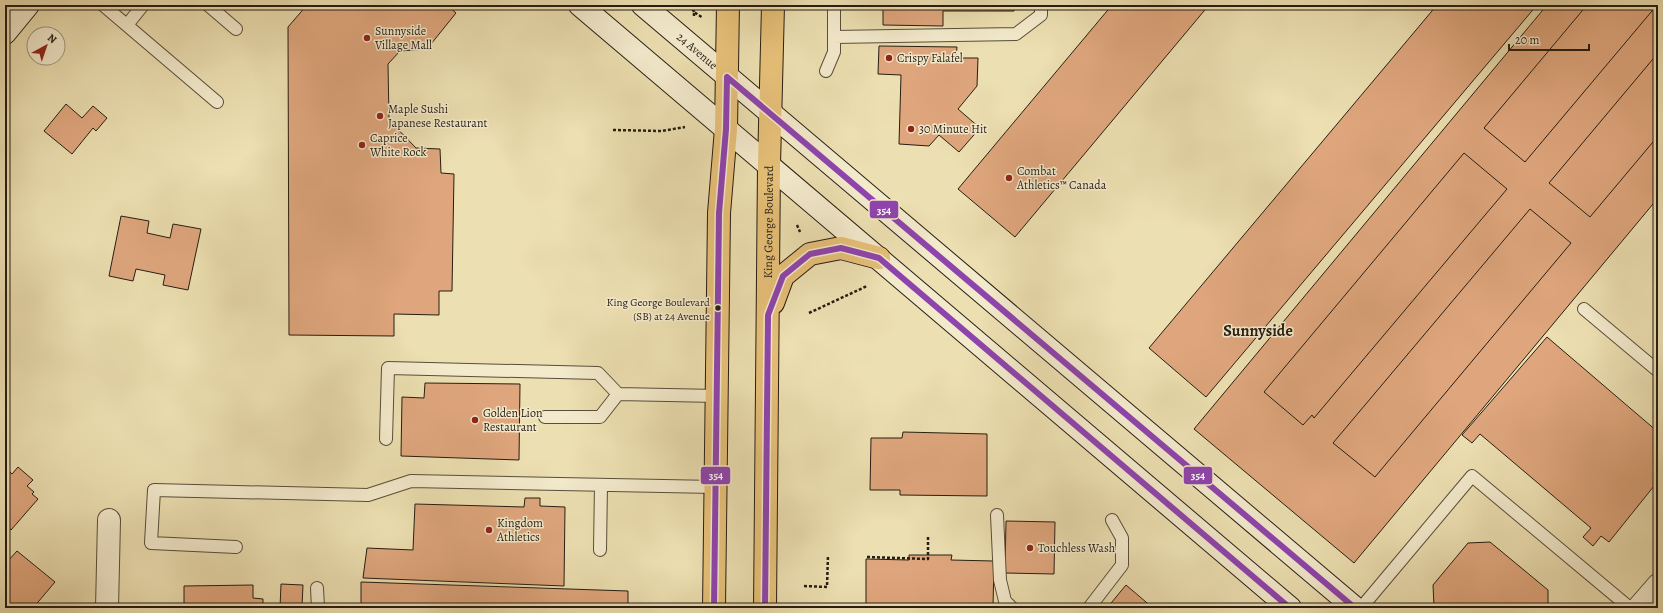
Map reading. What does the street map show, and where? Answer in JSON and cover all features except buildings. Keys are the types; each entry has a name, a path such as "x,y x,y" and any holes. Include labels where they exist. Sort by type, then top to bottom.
{"main road":[{"path":"5,33 28,5"},
{"path":"580,5 1290,608"},
{"name":"24 Avenue","path":"643,5 1355,608"},
{"path":"714,608 719,213 726,129 728,5"},
{"name":"King George Boulevard","path":"765,608 769,165 773,5"},
{"path":"768,315 783,276 810,254 841,248 879,258"},
{"path":"107,608 109,520"},
{"path":"1638,608 1658,585"}],"lane":[{"path":"103,5 217,102"},
{"path":"127,25 143,5"},
{"path":"208,5 236,29"},
{"path":"826,71 834,52 834,5"},
{"path":"834,37 1016,34 1041,16 1041,5"},
{"path":"1584,309 1658,371"},
{"path":"386,439 388,368 598,373 618,394 717,396"},
{"path":"545,417 600,417 618,394"},
{"path":"1361,608 1472,476 1630,608"},
{"path":"236,547 151,543 154,490 368,495 411,481 715,487"},
{"path":"600,550 601,485"},
{"path":"997,515 1000,580 1005,601 1012,608"},
{"path":"1089,608 1122,565 1122,538 1112,520"},
{"path":"317,588 318,608"}],"path":[{"path":"691,5 694,12"},
{"path":"613,130 662,131 685,128"},
{"path":"809,314 867,286"},
{"path":"867,557 928,559 928,535"},
{"path":"804,586 827,587 828,555"}],"transit line":[{"name":"354","path":"727,77 1355,608"},
{"name":"354","path":"714,608 719,213 726,129 727,77"},
{"name":"354","path":"765,608 768,315 783,276 810,254 841,248 879,258 1290,608"}],"place":[{"name":"Sunnyside Village Mall","path":"367,38"},
{"name":"Crispy Falafel","path":"889,58"},
{"name":"Maple Sushi Japanese Restaurant","path":"380,116"},
{"name":"30 Minute Hit","path":"911,129"},
{"name":"Caprice White Rock","path":"362,145"},
{"name":"Combat Athletics™ Canada","path":"1009,178"},
{"name":"King George Boulevard (SB) at 24 Avenue","path":"718,308"},
{"name":"Golden Lion Restaurant","path":"475,420"},
{"name":"Kingdom Athletics","path":"489,530"},
{"name":"Touchless Wash","path":"1030,548"}],"district":[{"name":"Sunnyside","path":"1258,331"}]}
